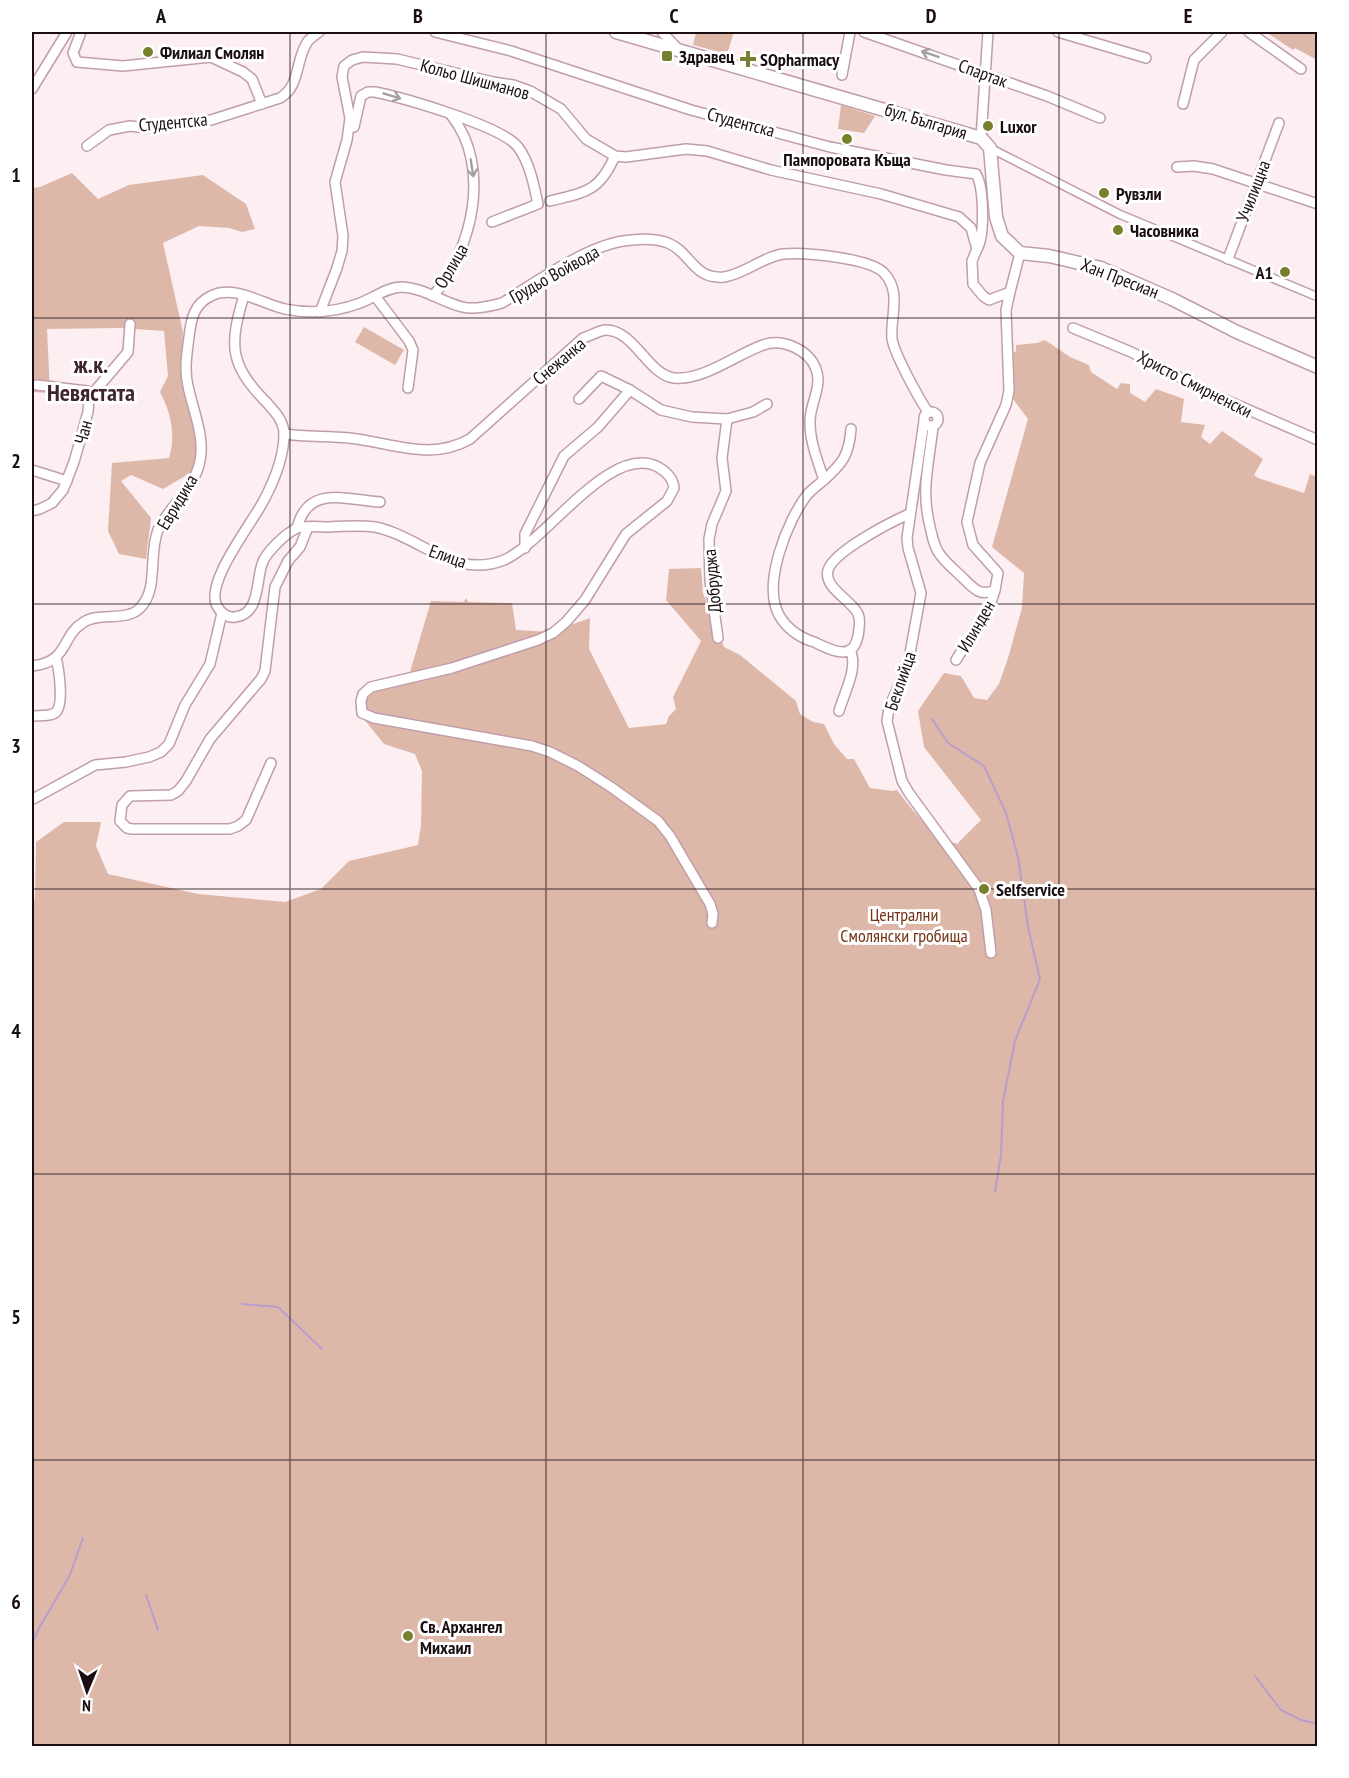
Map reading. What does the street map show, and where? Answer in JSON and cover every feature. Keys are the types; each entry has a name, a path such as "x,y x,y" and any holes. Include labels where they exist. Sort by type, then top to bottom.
{"street":[{"path":"32,89 67,32"},
{"path":"81,32 73,53 77,62 123,66 211,57 243,72 252,80 262,104"},
{"name":"Студентска","path":"87,146 109,130 130,126 146,128 211,120 287,95 294,83 299,61 308,41 319,32"},
{"name":"Студентска","path":"435,32 511,51 692,110 830,147 976,174 979,178 982,237 977,249"},
{"name":"бул. България","path":"616,32 981,138 990,148 1119,214 1317,297"},
{"path":"662,32 679,50"},
{"path":"842,75 850,32"},
{"name":"Спартак","path":"864,32 985,73 1100,118"},
{"path":"981,138 988,32"},
{"path":"1058,32 1146,58"},
{"path":"1183,105 1194,60 1222,32"},
{"path":"1249,32 1301,69"},
{"name":"Кольо Шишманов","path":"320,312 338,268 342,250 343,236 336,182 347,140 350,117 342,76 344,66 352,60 363,57 397,59 513,85 530,91 561,109 586,139 615,156"},
{"path":"347,140 354,127 361,96 368,92 384,94 485,125 511,140 519,148 532,177 538,204 492,222"},
{"name":"Орлица","path":"433,296 446,281 467,237 472,218 474,182 465,137 451,115"},
{"name":"Училищна","path":"1227,259 1279,123"},
{"path":"928,420 924,488 925,503 935,545 941,556 980,593 989,593 995,590 998,573 973,545 967,522 980,463 1006,405 1009,391 1006,310 1018,251 1002,236 996,217 990,148"},
{"path":"550,201 580,194 594,187 608,171 615,156 626,157 687,149 707,151 771,170 881,194 959,217 971,228 977,249 972,261 973,284 983,297 989,300 1010,292"},
{"path":"1177,167 1194,166 1213,169 1317,204"},
{"name":"Грудьо Войвода","path":"243,295 302,313 320,312 358,304 399,287 413,288 462,307 484,307 502,303 603,245 625,240 651,240 668,243 681,252 695,269 710,276 723,277 740,272 784,254 850,260 878,268 889,280 895,295 892,339 928,420"},
{"name":"Хан Пресиан","path":"1018,251 1101,268 1317,367"},
{"name":"Евридика","path":"56,658 82,622 138,610 147,598 158,531 193,480 200,462 202,441 187,384 186,364 191,319 199,304 212,295 225,291 243,295"},
{"path":"243,295 238,315 234,352 241,373 248,384 275,412 284,434 281,454 264,501 219,576 214,591 215,603 222,613 231,617 239,617 246,613 254,604 262,562 285,537 297,528 300,515 314,501 327,498 380,502"},
{"path":"375,296 409,341 413,350 408,388"},
{"name":"Чан","path":"32,511 52,503 63,490 81,439 89,398 128,351 130,324"},
{"name":"Христо Смирненски","path":"1073,328 1131,352 1212,394 1317,440"},
{"name":"Снежанка","path":"284,434 372,441 407,450 459,446 470,439 583,338 604,330 626,338 660,371 676,378 693,375 722,364 766,343 786,344 800,349 811,360 817,371 818,389 809,421 824,480"},
{"path":"579,399 601,376 630,390 661,410 692,417 727,419 753,412 767,404"},
{"path":"37,385 87,391 89,398"},
{"path":"525,548 525,534 564,456 598,427 630,390"},
{"name":"Добруджа","path":"718,638 711,581 709,539 712,524 726,491 722,458 727,419"},
{"name":"Беклийца","path":"928,420 909,514 908,548 921,593 908,664 889,708 887,721 902,781 979,889 986,910 991,953"},
{"path":"851,429 845,458 808,494 794,514 777,556 774,575 775,605 789,628 807,640 838,651 845,652 855,646 860,626 858,614 828,579 828,572 837,558 888,523 909,514"},
{"name":"Елица","path":"297,528 374,527 401,536 440,557 459,564 474,566 490,564 504,560 525,548 588,489 619,468 636,462 651,464 665,471 673,482 672,493 667,501 626,534 585,600 560,628 538,640 452,668 371,687 363,694 361,706 362,713 385,720 532,746 578,766 648,813 670,836 710,904 713,914 712,923"},
{"path":"32,470 67,481"},
{"path":"271,763 246,820 238,826 230,829 132,829 120,821 122,805 130,796 171,795 178,791 210,739 261,680 265,671 275,588 288,561 300,547 308,527"},
{"name":"Илинден","path":"956,660 990,606 995,590"},
{"path":"33,799 95,765 126,762 162,752 168,744 185,705 210,664 222,613"},
{"path":"839,711 853,668 854,660 850,650"},
{"path":"32,666 48,663 56,658 60,684 60,704 57,710 51,714 32,716"}],"green space":[{"path":"696,32 734,32 727,54 693,45"},
{"path":"1266,32 1317,32 1317,60 1295,48 1293,50"},
{"path":"841,105 875,116 864,133 838,129"},
{"path":"72,173 98,199 129,185 203,175 246,204 255,229 242,232 229,228 199,226 163,243 183,332 181,378 197,433 196,453 192,472 163,489 131,475 121,481 151,518 146,559 119,554 108,531 112,463 169,458 172,441 171,424 160,392 168,376 164,331 120,328 47,329 50,393 32,392 32,188 40,187"},
{"path":"364,327 404,350 395,365 355,342"},
{"name":"Централни Смолянски гробища","path":"1045,340 1070,357 1089,365 1091,372 1117,389 1121,383 1130,384 1130,393 1145,402 1156,389 1184,399 1181,422 1205,425 1201,437 1210,444 1222,431 1263,459 1254,475 1258,478 1304,493 1310,474 1317,477 1317,1746 32,1746 32,910 35,897 36,842 64,822 101,822 96,846 108,874 198,894 285,902 321,889 349,861 418,845 421,825 422,771 415,754 384,744 355,708 372,681 410,672 431,601 464,602 466,598 468,602 512,603 516,630 551,632 590,618 589,649 629,728 666,724 669,716 676,709 673,697 701,641 666,600 669,569 701,568 703,593 724,647 740,655 796,701 800,714 813,722 824,724 834,744 847,759 854,759 870,788 897,790 930,829 957,844 981,820 924,747 918,711 944,673 961,676 974,698 987,700 999,684 1008,658 1022,608 1024,573 992,547 1028,419 1013,399 1013,353 1016,351 1016,345"}],"waterway":[{"path":"932,719 948,743 984,766 1006,813 1018,857 1028,927 1040,979 1015,1041 1003,1101 1001,1155 995,1191"},
{"path":"242,1304 278,1307 322,1349"},
{"path":"32,1644 69,1577 83,1538"},
{"path":"146,1595 158,1630"},
{"path":"1255,1676 1281,1710 1301,1720 1318,1724"}],"place":[{"name":"Филиал Смолян","path":"148,52"},
{"name":"Здравец","path":"667,56"},
{"name":"SOpharmacy","path":"748,59"},
{"name":"Luxor","path":"988,126"},
{"name":"Пампоровата Къща","path":"847,139"},
{"name":"Рувзли","path":"1104,193"},
{"name":"Часовника","path":"1118,230"},
{"name":"A1","path":"1285,272"},
{"name":"Selfservice","path":"984,889"},
{"name":"Св. Архангел Михаил","path":"408,1636"}],"district":[{"name":"ж.к. Невястата","path":"91,378"}]}
